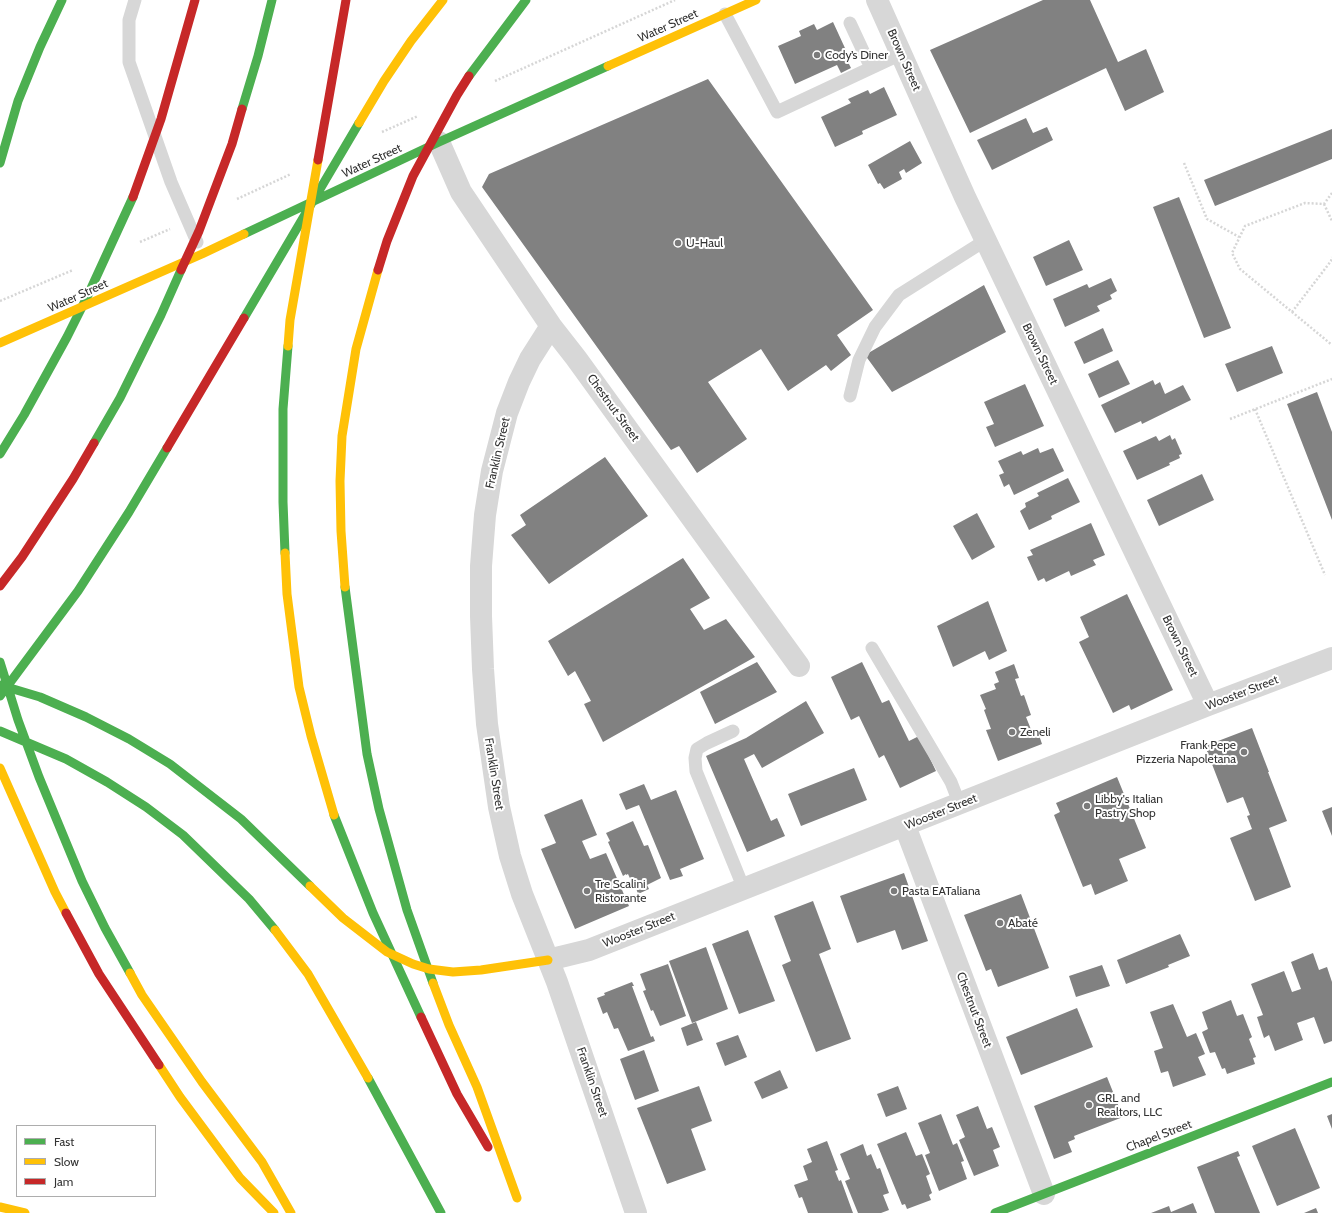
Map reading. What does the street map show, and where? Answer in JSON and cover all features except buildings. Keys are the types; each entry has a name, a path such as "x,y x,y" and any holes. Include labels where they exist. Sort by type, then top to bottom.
{"main road":[{"path":"0,163 18,101 40,47 62,0"},
{"path":"0,454 24,415 67,337 130,204 161,119 195,0"},
{"path":"0,586 22,557 77,472 120,398 161,315 199,231 232,144 258,56 272,0"},
{"path":"346,0 290,320 285,379 283,502 287,594 299,687 311,736 336,823 350,860 457,1094 522,1208"},
{"path":"0,696 78,592 129,512 384,81 411,41 442,0"},
{"path":"517,1198 477,1087 436,993 410,917 379,809 367,754 358,695 345,587 340,481 342,436 356,349 387,241 413,176 456,95 526,0"},
{"name":"Water Street","path":"0,343 202,254 439,142 756,0"},
{"path":"0,662 18,720 55,818 86,888 122,960 142,995 171,1037 262,1162 291,1213"},
{"path":"0,685 40,697 86,717 129,739 170,764 241,819 343,918 388,952 424,968 453,972 481,970 548,960"},
{"path":"0,731 66,759 107,782 146,807 183,835 249,899 280,936 308,974 354,1052 441,1213"},
{"path":"0,768 55,892 99,974 180,1097 240,1178 274,1213"},
{"name":"Chapel Street","path":"995,1213 1332,1082"},
{"path":"0,1207 25,1213"}],"street":[{"name":"Brown Street","path":"877,0 986,240 1208,706"},
{"name":"Chestnut Street","path":"439,142 461,192 551,326 581,364 799,666"},
{"name":"Franklin Street","path":"551,326 530,359 519,382 501,434 492,471 485,515 481,580 481,616 483,677 488,732 499,807 510,856 522,894 557,982 636,1213"},
{"name":"Wooster Street","path":"548,960 589,950 1332,658"},
{"name":"Chestnut Street","path":"905,826 1044,1194"}],"lane":[{"path":"135,0 129,20 130,62 171,182 202,254"},
{"path":"725,14 777,112 901,54"},
{"path":"850,23 871,68"},
{"path":"850,396 859,360 875,327 899,295 986,240"},
{"path":"872,648 951,782 960,805"},
{"path":"733,731 696,749 695,758 696,771 744,889"}],"path":[{"path":"1184,163 1207,219 1239,238"},
{"path":"1324,204 1332,193"},
{"path":"1324,204 1305,203 1245,226 1232,253 1240,268 1332,345"},
{"path":"1324,204 1332,220"},
{"path":"1292,312 1331,261 1332,257"},
{"path":"1230,419 1332,379"},
{"path":"1255,409 1325,575"}],"traffic: fast":[{"path":"0,163 18,101 40,47 62,0"},
{"path":"242,109 258,56 272,0"},
{"path":"469,76 526,0"},
{"path":"244,234 439,142 608,66"},
{"path":"244,318 359,123"},
{"path":"0,454 24,415 67,337 133,197"},
{"path":"94,443 120,398 161,315 181,270"},
{"path":"285,553 283,502 283,409 288,346"},
{"path":"0,696 78,591 129,512 167,448"},
{"path":"345,587 367,754 379,809 407,910 433,983"},
{"path":"0,662 18,720 39,777 82,881 105,928 130,973"},
{"path":"0,685 40,697 86,717 129,739 170,764 241,819 310,886"},
{"path":"0,731 66,759 107,782 146,807 183,835 249,899 275,930"},
{"path":"334,815 373,913 421,1017"},
{"path":"368,1078 441,1213"},
{"path":"995,1213 1332,1082"}],"traffic: slow":[{"path":"359,123 384,81 411,41 443,0"},
{"path":"608,66 756,0"},
{"path":"288,346 290,320 318,160"},
{"path":"0,343 244,234"},
{"path":"345,587 341,531 340,481 342,436 356,349 378,270"},
{"path":"285,553 287,594 299,687 311,736 334,815"},
{"path":"0,768 55,892 66,913"},
{"path":"310,886 343,918 387,952 413,964 429,969 453,972 481,970 548,960"},
{"path":"275,930 308,974 368,1078"},
{"path":"130,973 142,995 202,1082 262,1162 291,1213"},
{"path":"433,983 449,1025 477,1087 517,1198"},
{"path":"159,1065 180,1097 240,1178 274,1213"},
{"path":"0,1207 25,1213"}],"traffic: jam":[{"path":"133,197 161,119 195,0"},
{"path":"318,160 346,0"},
{"path":"378,270 387,241 413,176 469,76"},
{"path":"181,270 199,231 232,144 242,109"},
{"path":"167,448 244,318"},
{"path":"0,586 22,557 73,479 94,443"},
{"path":"66,913 99,974 159,1065"},
{"path":"421,1017 457,1094 488,1147"}],"place":[{"name":"Cody’s Diner","path":"817,55"},
{"name":"U-Haul","path":"678,243"},
{"name":"Zeneli","path":"1012,732"},
{"name":"Frank Pepe Pizzeria Napoletana","path":"1244,752"},
{"name":"Libby's Italian Pastry Shop","path":"1087,806"},
{"name":"Tre Scalini Ristorante","path":"587,891"},
{"name":"Pasta EATaliana","path":"894,891"},
{"name":"Abaté","path":"1000,923"},
{"name":"GRL and Realtors, LLC","path":"1089,1105"}]}
